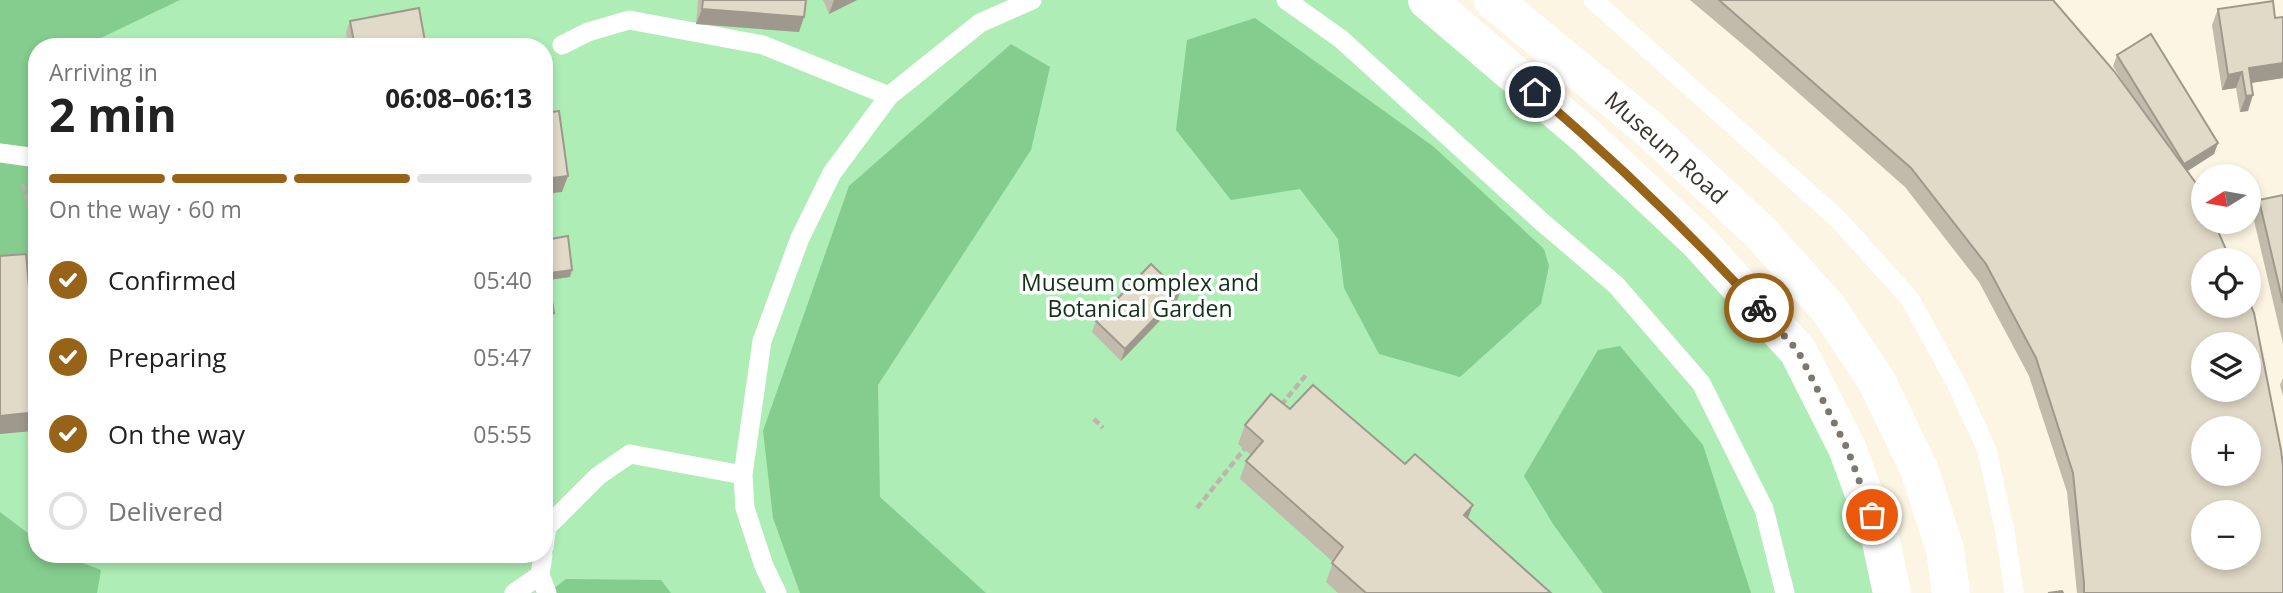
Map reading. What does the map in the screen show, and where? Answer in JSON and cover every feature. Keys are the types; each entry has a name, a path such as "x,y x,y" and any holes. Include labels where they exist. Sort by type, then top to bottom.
{"main road":[{"name":"Museum Road","path":"1427,0 1585,135 1699,242 1798,351 1847,448 1880,537 1892,593"},
{"name":"Museum Road","path":"1493,0 1648,128 1758,230 1828,309 1876,380 1919,469 1945,549 1951,593"},
{"path":"1788,340 1828,309"}],"lane":[{"path":"777,593 764,566 745,508 743,475 762,341 800,238 832,173 888,96 980,23 1032,0"},
{"path":"1286,0 1341,39 1542,222 1616,285 1701,383 1764,509 1785,593"},
{"path":"1593,0 1839,220 1910,299 1956,383 1987,450 2005,531 2014,593"},
{"path":"562,45 588,32 629,20 763,44 888,96"},
{"path":"8,155 28,157"},
{"path":"553,525 598,477 630,454 743,475"},
{"path":"514,593 543,584 543,563"}],"path":[{"path":"8,155 28,205"},
{"path":"1194,279 1206,292"},
{"path":"1273,415 1307,374"},
{"path":"1094,419 1103,428"},
{"path":"1197,508 1248,446"}],"green space":[{"name":"Museum complex and Botanical Garden","path":"0,0 1414,0 1798,351 1882,593 0,593"},
{"path":"0,0 180,0 101,38 28,38 28,297 0,262"},
{"path":"1255,18 1434,147 1544,249 1549,266 1541,304 1460,377 1379,354 1344,288 1338,239 1300,189 1231,200 1176,130 1187,40"},
{"path":"1011,44 1050,67 1031,150 878,385 880,497 986,593 800,593 773,518 763,431 849,186"},
{"path":"1620,346 1703,445 1751,593 1603,593 1553,524 1524,476 1598,350"},
{"path":"0,512 28,533 28,563 83,563 101,570 97,593 0,593"},
{"path":"566,579 661,580 671,593 548,593"}],"building":[{"path":"703,0 806,0 804,17 702,9"},
{"path":"1719,0 2053,0 2114,71 2191,176 2191,234 2219,234 2225,248 2191,248 2191,318 2255,318 2258,332 2191,332 2191,402 2261,402 2261,349 2283,466 2283,593 2084,593 2073,473 2036,358 1986,264 1911,168"},
{"path":"2273,1 2275,18 2283,17 2283,63 2249,68 2253,95 2246,96 2242,72 2228,75 2218,9"},
{"path":"419,8 424,38 353,38 350,21"},
{"path":"2151,34 2218,143 2184,164 2117,55"},
{"path":"559,111 568,176 553,178 553,112"},
{"path":"2283,195 2283,303 2261,209 2261,200"},
{"path":"568,236 572,270 553,273 553,239"},
{"path":"26,254 28,413 0,416 0,256"},
{"path":"1151,264 1180,292 1125,349 1096,321"},
{"path":"1313,385 1405,464 1415,454 1473,505 1464,515 1551,593 1366,593 1332,563 1343,547 1246,461 1263,441 1245,425 1271,394 1290,409"}],"way so far":[{"path":"1759,308 1798,351 1847,448 1872,515"}],"route":[{"path":"1535,92 1699,242 1759,308"}]}
